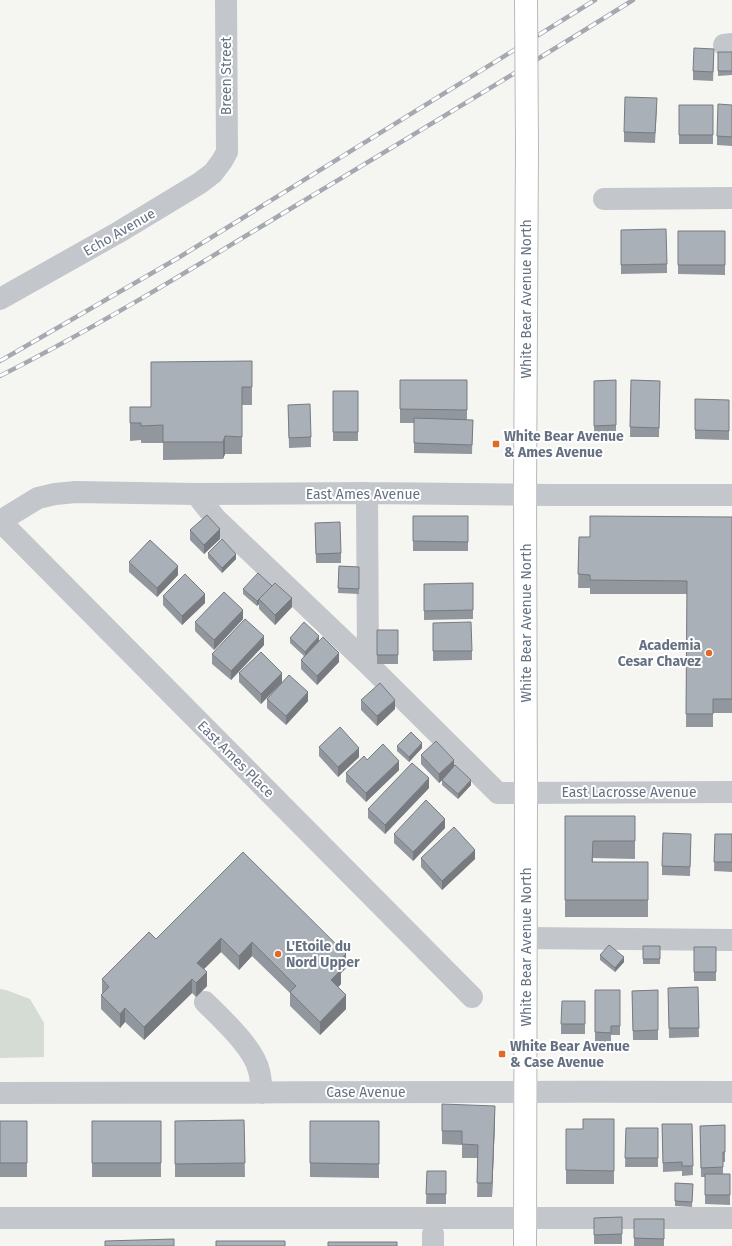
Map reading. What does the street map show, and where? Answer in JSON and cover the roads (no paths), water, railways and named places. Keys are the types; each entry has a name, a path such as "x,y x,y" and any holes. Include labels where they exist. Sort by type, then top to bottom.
{"main road":[{"name":"White Bear Avenue North","path":"526,0 526,1246"}],"street":[{"name":"Breen Street","path":"226,0 227,152"},
{"name":"Echo Avenue","path":"0,299 99,243 200,183 213,173 227,152"},
{"path":"604,199 732,198"},
{"name":"East Ames Avenue","path":"0,521 38,498 55,494 76,492 196,494 732,494"},
{"path":"367,493 368,664"},
{"name":"East Lacrosse Avenue","path":"196,494 216,519 368,664 498,793 732,792"},
{"name":"East Ames Place","path":"0,521 472,997"},
{"path":"526,938 732,940"},
{"path":"205,1002 240,1038 252,1054 259,1070 262,1093"},
{"name":"Case Avenue","path":"0,1093 732,1092"},
{"path":"0,1218 732,1218"}],"railway":[{"path":"0,361 178,258 595,0"},
{"path":"0,376 75,336 186,272 633,0"}],"place":[{"name":"White Bear Avenue & Ames Avenue","path":"496,444"},
{"name":"Academia Cesar Chavez","path":"709,653"},
{"name":"L'Etoile du Nord Upper","path":"278,954"},
{"name":"White Bear Avenue & Case Avenue","path":"502,1054"}]}
